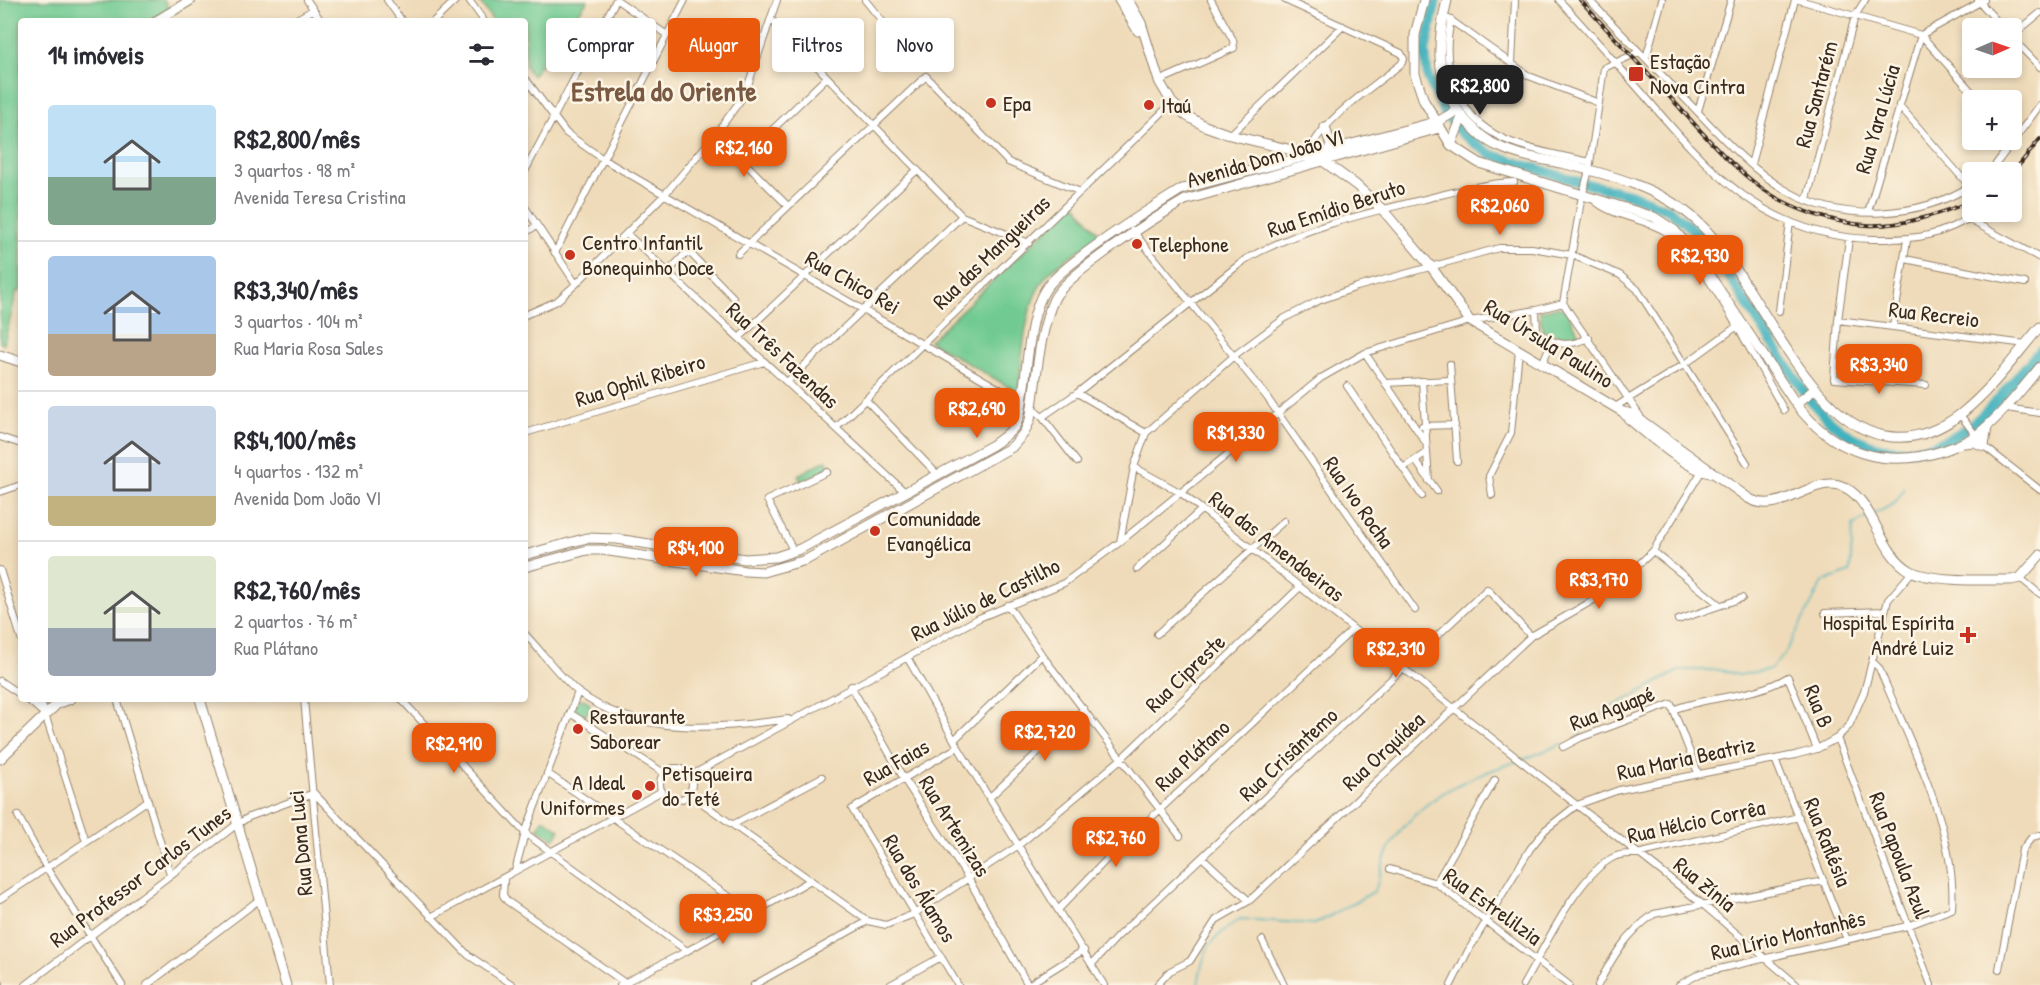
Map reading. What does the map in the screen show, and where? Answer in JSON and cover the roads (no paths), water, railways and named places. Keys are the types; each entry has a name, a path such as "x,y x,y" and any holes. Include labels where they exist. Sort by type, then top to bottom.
{"main road":[{"path":"161,18 192,0"},
{"name":"Rua Úrsula Paulino","path":"1119,0 1144,37"},
{"name":"Rua Úrsula Paulino","path":"1128,0 1141,23 1159,81 1172,103 1205,126 1230,135 1309,155 1323,161 1356,184 1382,209 1432,268 1470,321 1543,362 1619,410 1758,505 1774,503 1831,483 1853,492 1871,518 1890,553 1912,572"},
{"path":"1424,0 1415,35 1413,58 1419,88 1438,124 1452,141 1479,163 1538,183 1585,193 1654,217 1674,230 1696,255 1812,424 1829,438 1856,452 1890,459 1912,458 1935,453 1961,443 1988,425 2006,408 2040,367"},
{"path":"1447,0 1447,17 1438,56 1439,69 1447,92 1459,115 1482,137 1502,148 1568,161 1659,195 1680,207 1716,241 1814,390 1845,418 1883,436 1904,438 1926,434 1963,418 2040,327"},
{"path":"1438,124 1459,115"},
{"path":"1452,141 1459,115"},
{"name":"Avenida Dom João VI","path":"528,554 586,538 617,539 745,559 776,556 797,550 939,476 1004,437 1018,422 1035,315 1046,288 1064,270 1128,224 1182,189 1332,149 1438,124"},
{"name":"Avenida Dom João VI","path":"528,566 595,550 745,571 771,570 806,560 912,504 1012,447 1024,433 1032,408 1047,316 1057,294 1070,279 1135,233 1185,200 1323,161 1438,124"},
{"path":"1325,128 1332,149"},
{"path":"0,355 18,361"},
{"path":"1797,403 1814,390"},
{"name":"Rua Úrsula Paulino","path":"1619,410 1632,414 1706,470"},
{"path":"1961,443 1974,442 1984,446 1984,436 1988,425"},
{"path":"797,550 806,560"},
{"path":"1912,572 1952,579 2020,578 2040,555"},
{"path":"0,759 57,704 62,702"},
{"path":"201,702 286,985"}],"street":[{"path":"306,0 319,18"},
{"path":"387,0 400,18"},
{"path":"437,18 456,0"},
{"path":"469,0 482,18"},
{"path":"528,166 616,0 667,35"},
{"path":"555,253 685,0"},
{"path":"528,314 557,301 576,284 627,234 717,134 745,94 777,0"},
{"path":"865,0 880,18"},
{"path":"1159,81 1233,48 1233,40 1211,0"},
{"path":"1285,0 1401,53 1404,59 1325,128 1312,142 1309,155"},
{"path":"1512,64 1515,0"},
{"path":"1559,0 1701,162 1735,191 1790,222 1849,239 1907,240 1938,233 1962,222"},
{"path":"1589,0 1751,164 1777,184 1807,199 1834,207 1888,214 1916,208 1962,190"},
{"path":"1646,58 1662,0"},
{"path":"1698,111 1731,0"},
{"path":"1751,164 1797,0 1921,35 1971,90"},
{"name":"Rua Santarém","path":"1807,199 1855,16 1865,0"},
{"path":"1921,35 1981,1 1995,18"},
{"path":"298,18 313,10"},
{"path":"2022,28 2040,13"},
{"path":"1447,17 1529,76 1599,103"},
{"path":"1447,17 1446,53 1450,80 1464,106 1485,126 1502,137 1541,154"},
{"path":"771,19 962,216 1029,243"},
{"path":"1230,135 1343,26"},
{"name":"Rua Yara Lúcia","path":"1868,213 1921,35"},
{"path":"2022,48 2040,67"},
{"path":"1639,52 1604,68 1585,193 1563,303 1648,426"},
{"path":"738,254 926,76 1008,162 1078,191"},
{"path":"742,159 827,77"},
{"name":"Rua Chico Rei","path":"528,82 566,133 603,159 1022,402"},
{"name":"Rua das Mangueiras","path":"836,428 1029,243 1078,191 1172,103"},
{"path":"1899,105 1962,176"},
{"path":"2022,127 2040,105"},
{"path":"717,134 788,206"},
{"path":"1502,137 1502,148"},
{"path":"739,338 917,170"},
{"name":"Rua Emídio Beruto","path":"1042,417 1077,393 1246,259 1271,245 1382,209 1487,184 1514,182"},
{"path":"1585,193 1603,207 1650,223 1669,234 1689,254 1736,327 1784,410"},
{"path":"528,212 576,284"},
{"path":"787,382 962,216"},
{"path":"1779,311 1790,222"},
{"path":"1974,222 2040,258"},
{"name":"Rua Ivo Rocha","path":"1128,224 1235,355 1415,610"},
{"path":"528,231 536,226"},
{"name":"Rua Três Fazendas","path":"627,234 906,493 912,504"},
{"path":"1849,239 1838,320 1834,379 1926,385"},
{"path":"1893,327 1907,240"},
{"path":"1120,542 1134,467 1146,433 1235,355 1285,318 1318,302 1357,287 1499,248 1532,248 1572,255 1620,275 1637,290 1748,464"},
{"path":"668,272 685,254 691,254 733,297"},
{"path":"1905,259 2025,283"},
{"name":"Rua Júlio de Castilho","path":"528,637 578,692 611,709 663,725 731,727 792,719 979,618 1064,583 1120,542 1321,378 1365,353 1470,321 1563,303"},
{"path":"1536,310 1537,331 1551,343 1561,346 1589,338"},
{"name":"Rua Recreio","path":"1838,320 2026,344"},
{"path":"1619,410 1628,400 1685,364 1736,327"},
{"path":"1543,362 1551,343"},
{"path":"1492,495 1490,476 1511,433 1520,350"},
{"path":"1365,353 1426,443"},
{"name":"Rua Ophil Ribeiro","path":"528,432 765,362"},
{"path":"1450,364 1457,461"},
{"path":"1385,383 1451,380"},
{"path":"1422,381 1430,481"},
{"path":"1347,386 1422,496"},
{"path":"1077,393 1146,433"},
{"path":"866,400 939,476"},
{"path":"1032,408 1042,417 1077,462"},
{"path":"2006,408 2040,413"},
{"path":"1963,418 1984,446 2040,490"},
{"path":"1414,427 1455,425"},
{"path":"0,437 18,443"},
{"path":"1403,468 1427,452"},
{"path":"1415,460 1437,491"},
{"name":"Rua das Amendoeiras","path":"1134,467 1180,493 1531,770"},
{"name":"Rua Orquídea","path":"1157,985 1170,971 1190,961 1205,933 1216,920 1249,901 1531,636 1613,590 1653,551 1706,470"},
{"path":"797,550 767,500 827,472"},
{"path":"0,492 18,486"},
{"path":"1137,568 1201,510"},
{"path":"1157,634 1284,521"},
{"path":"1653,551 1720,605"},
{"path":"0,570 18,628"},
{"name":"Rua Maria Beatriz","path":"1451,985 1530,849 1545,830 1577,805 1619,790 1817,749 1837,738 1850,726 1864,692 1888,600 1912,572"},
{"path":"2020,578 2040,594"},
{"name":"Rua Cipreste","path":"868,921 886,925 914,914 1019,845 1121,759 1300,587"},
{"name":"Rua Crisântemo","path":"1092,964 1118,936 1204,859 1487,589 1531,636"},
{"path":"1678,620 1742,598"},
{"path":"1008,605 1042,655 1180,836"},
{"path":"1825,613 1885,611"},
{"name":"Rua Plátano","path":"1058,910 1159,811 1353,629"},
{"path":"954,740 1042,655"},
{"path":"907,657 958,747 1104,985"},
{"name":"Rua Lírio Montanhês","path":"1679,985 1701,973 1907,926 1952,909 1954,891 1946,840 1933,801 1879,668 1872,661"},
{"name":"Rua B","path":"1675,709 1692,703 1770,688 1788,677 1817,749"},
{"path":"0,681 18,693"},
{"name":"Rua Artemizas","path":"851,686 904,779 968,878 1028,985"},
{"path":"514,871 525,833 578,692"},
{"path":"30,702 45,715"},
{"path":"41,702 86,841"},
{"path":"118,702 170,874"},
{"name":"Rua Dona Luci","path":"304,702 330,985"},
{"path":"404,702 525,833 687,951"},
{"name":"Rua Aguapé","path":"1563,747 1623,720 1671,704 1675,709 1698,773"},
{"path":"989,798 1083,709"},
{"path":"570,713 664,773"},
{"path":"690,776 792,719"},
{"name":"Rua Papoula Azul","path":"1837,738 1931,985"},
{"name":"Rua Faias","path":"852,808 958,747"},
{"name":"Rua Raflésia","path":"1775,759 1847,939"},
{"path":"674,767 681,768 690,776 692,785 688,794 675,800 662,791 660,785 664,773 674,767"},
{"name":"Rua Zínia","path":"1531,770 1701,903 1797,985"},
{"path":"548,773 753,914"},
{"path":"734,824 822,777"},
{"path":"1436,883 1495,780"},
{"path":"432,917 662,791"},
{"path":"314,793 468,955 513,985"},
{"name":"Rua Professor Carlos Tunes","path":"26,985 236,825 249,817 314,793"},
{"path":"688,794 734,824 868,921 754,985"},
{"path":"0,899 147,801"},
{"name":"Rua dos Álamos","path":"852,808 958,985"},
{"path":"18,816 46,867 122,985"},
{"name":"Rua Hélcio Corrêa","path":"1523,985 1569,904 1600,866 1616,855 1637,854 1799,817"},
{"path":"1999,969 2022,850 2032,837 2040,835"},
{"path":"1204,859 1249,901"},
{"name":"Rua Estrelilzia","path":"1390,869 1436,883 1569,985"},
{"path":"504,879 503,895 507,902 624,984 811,880"},
{"path":"1598,985 1613,955 1633,929 1654,914 1701,903 1824,881"},
{"path":"147,985 260,899"},
{"path":"1262,940 1284,985"},
{"path":"1028,985 1084,950"},
{"path":"890,985 941,957"}],"waterway":[{"path":"1436,0 1425,52 1428,78 1445,113 1462,134 1490,154 1579,182 1630,194 1670,210 1706,241 1806,395 1822,414 1840,429 1860,440 1880,447 1902,450 1924,448 1946,440 1968,427 1988,410 2040,350"},
{"path":"1874,514 1894,504 1905,488"},
{"path":"1577,736 1607,710 1680,670 1720,670 1739,675 1770,669 1784,655 1823,582 1850,572 1853,525 1867,518"},
{"path":"1522,760 1562,744"},
{"path":"1198,985 1203,961 1210,946 1221,933 1240,919 1315,924 1375,891 1389,848 1404,826 1418,812 1448,790 1481,774 1518,761"}],"railway":[{"path":"1580,0 1709,140 1752,181 1775,197 1813,214 1866,225 1894,224 1920,219 1962,205"},
{"path":"2022,162 2040,139"}],"place":[{"name":"Estação Nova Cintra","path":"1636,74"},
{"name":"Epa","path":"991,103"},
{"name":"Itaú","path":"1149,105"},
{"name":"Telephone","path":"1137,244"},
{"name":"Centro Infantil Bonequinho Doce","path":"570,255"},
{"name":"Comunidade Evangélica","path":"875,531"},
{"name":"Hospital Espírita André Luiz","path":"1968,635"},
{"name":"Restaurante Saborear","path":"578,729"},
{"name":"Petisqueira do Teté","path":"650,786"},
{"name":"A Ideal Uniformes","path":"637,795"}],"district":[{"name":"Estrela do Oriente","path":"664,91"}]}
